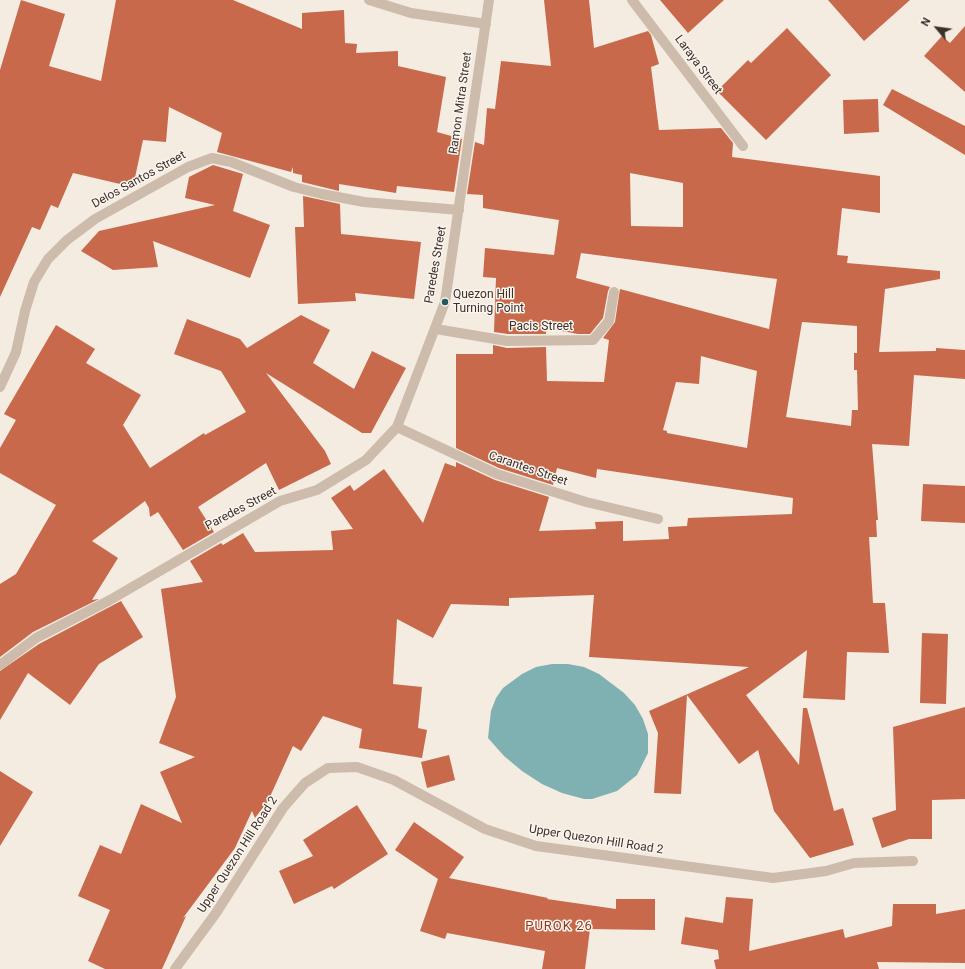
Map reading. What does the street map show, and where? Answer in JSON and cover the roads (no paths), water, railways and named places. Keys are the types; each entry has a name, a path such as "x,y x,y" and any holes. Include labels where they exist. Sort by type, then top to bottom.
{"street":[{"path":"369,0 411,13 486,24"},
{"name":"Ramon Mitra Street","path":"459,210 490,0"},
{"name":"Laraya Street","path":"632,0 743,146"},
{"name":"Delos Santos Street","path":"0,387 16,352 25,310 34,282 48,259 67,240 95,219 188,167 212,158 230,162 294,187 322,194 364,202 459,210"},
{"name":"Paredes Street","path":"0,665 36,638 110,600 220,534 280,501 317,490 366,460 397,427 436,329 445,302 459,210"},
{"name":"Pacis Street","path":"436,329 507,341 593,340 609,321 614,292"},
{"name":"Carantes Street","path":"397,427 497,474 586,502 658,519"},
{"name":"Upper Quezon Hill Road 2","path":"174,969 216,914 283,808 305,782 328,768 356,766 394,780 485,829 536,846 773,878 826,871 854,863 913,861"}],"water":[{"path":"552,664 568,664 584,667 599,674 624,693 635,705 643,719 648,734 648,753 637,775 617,791 592,799 584,799 562,793 542,784 522,771 504,756 488,738 491,711 496,698 503,688 522,674 536,667"}],"place":[{"name":"Quezon Hill Turning Point","path":"445,302"}],"district":[{"name":"PUROK 26","path":"559,927"}]}
